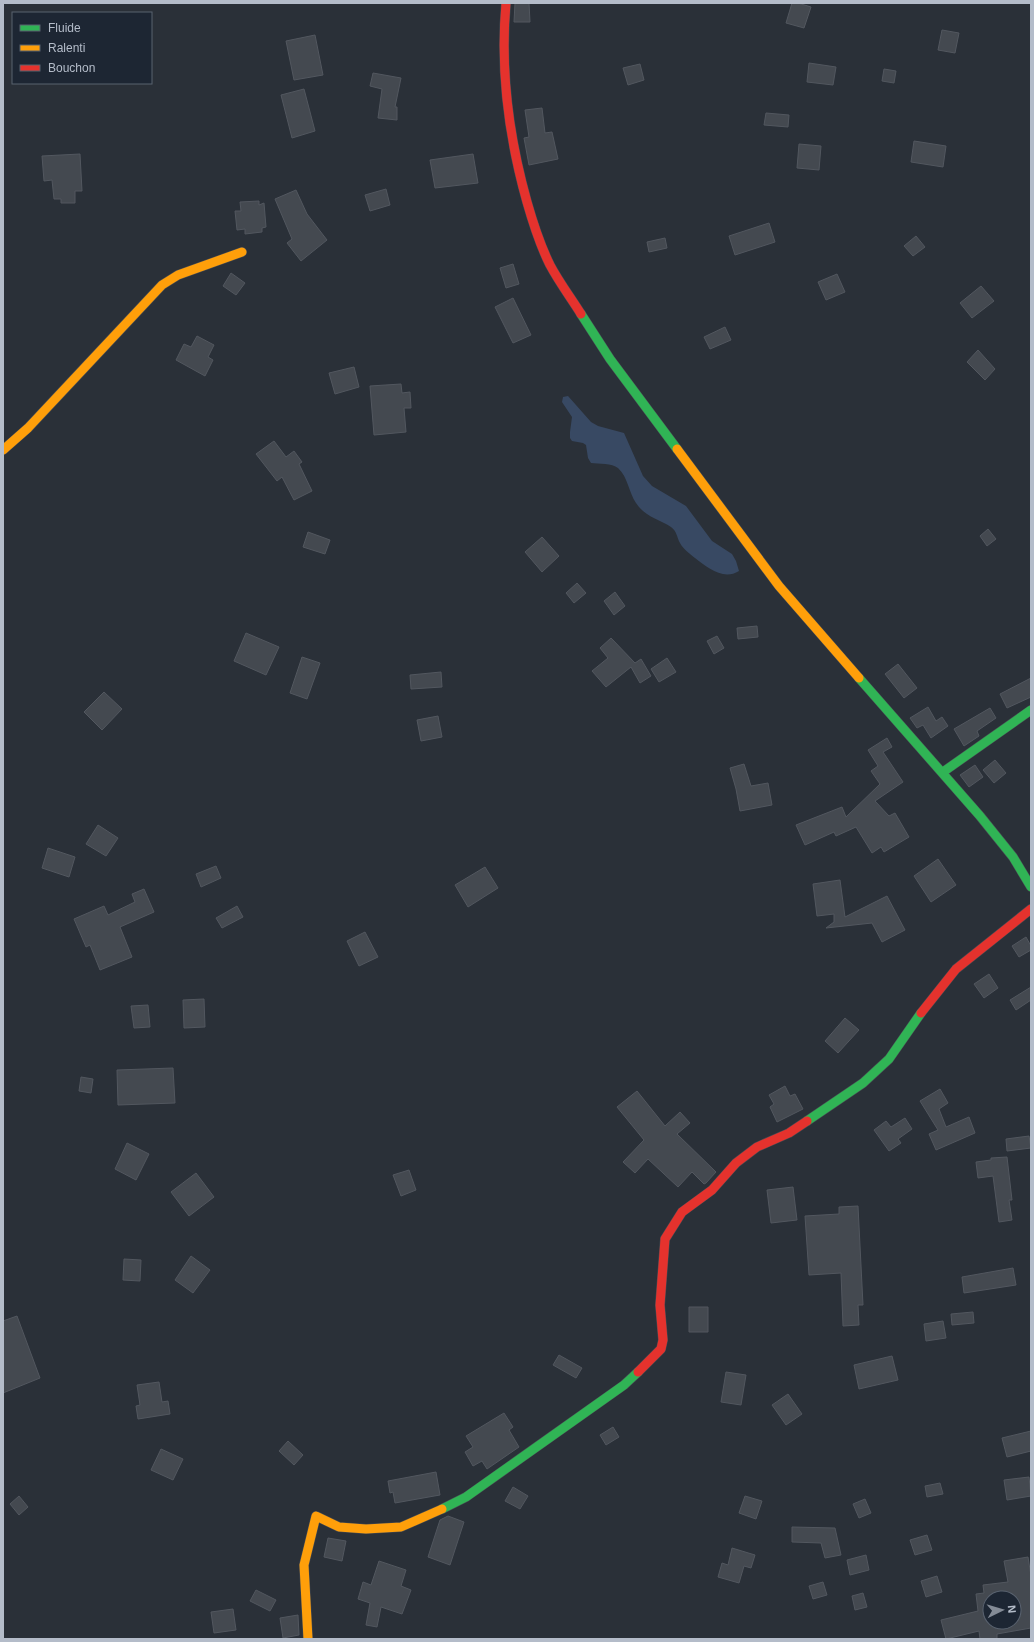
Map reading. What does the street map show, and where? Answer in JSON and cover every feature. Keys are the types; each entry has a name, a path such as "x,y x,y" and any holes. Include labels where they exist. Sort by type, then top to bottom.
{"street":[{"path":"506,3 504,27 505,71 511,132 520,176 533,222 550,265 610,359 780,586 822,636 943,772 1013,857 1031,887"},
{"path":"3,450 28,428 162,285 178,275 242,252"},
{"path":"943,772 1031,710"},
{"path":"308,1639 304,1565 316,1516 339,1527 366,1529 401,1527 428,1516 466,1497 624,1385 661,1349 663,1340 660,1304 662,1266 666,1239 682,1212 712,1190 736,1163 757,1147 789,1133 863,1083 890,1059 933,997 956,969 1031,909"}],"water":[{"path":"568,396 591,422 598,426 624,433 643,476 652,486 686,506 712,541 732,554 739,571 733,574 721,574 705,565 683,547 673,529 648,515 640,508 634,499 624,476 618,468 609,464 591,463 588,458 586,445 572,441 570,438 572,417 562,402 563,397"}],"building":[{"path":"515,3 529,3 530,22 514,22"},
{"path":"792,3 798,3 811,7 804,28 786,23"},
{"path":"942,30 959,33 955,53 938,50"},
{"path":"315,35 323,75 294,80 286,41"},
{"path":"809,63 836,67 833,85 807,82"},
{"path":"640,64 644,80 628,85 623,68"},
{"path":"884,69 896,71 894,83 882,81"},
{"path":"373,73 401,78 395,107 397,107 397,120 378,118 382,89 370,86"},
{"path":"304,89 315,131 292,138 281,95"},
{"path":"542,108 545,133 552,132 558,159 529,165 524,138 529,137 525,110"},
{"path":"766,113 789,115 788,127 764,125"},
{"path":"914,141 946,146 943,167 911,162"},
{"path":"799,144 821,146 819,170 797,168"},
{"path":"80,154 82,191 75,191 75,203 61,203 61,199 54,199 52,180 44,181 42,156"},
{"path":"473,154 478,183 435,188 430,160"},
{"path":"386,189 390,205 370,211 365,195"},
{"path":"296,190 307,214 327,240 301,261 287,243 292,239 275,199"},
{"path":"259,201 259,205 264,203 266,227 262,228 262,232 245,234 245,229 237,230 235,211 241,211 240,202"},
{"path":"769,223 775,242 735,255 729,236"},
{"path":"916,236 925,247 913,256 904,246"},
{"path":"665,238 667,248 649,252 647,242"},
{"path":"513,264 519,284 506,288 500,268"},
{"path":"231,273 245,283 236,295 223,286"},
{"path":"837,274 845,292 826,300 818,282"},
{"path":"981,286 994,301 972,318 960,303"},
{"path":"513,298 531,335 513,343 495,307"},
{"path":"725,327 731,340 710,349 704,337"},
{"path":"197,336 214,345 208,357 213,360 205,376 176,360 184,344 191,347"},
{"path":"978,350 995,369 985,380 967,362"},
{"path":"354,367 359,387 335,394 329,373"},
{"path":"401,384 402,393 410,392 411,408 404,408 406,432 374,435 370,386"},
{"path":"274,441 286,457 294,451 302,462 299,464 312,491 294,500 282,477 277,481 256,454"},
{"path":"988,529 996,539 987,546 980,536"},
{"path":"308,532 330,540 325,554 303,547"},
{"path":"542,537 559,556 542,572 525,552"},
{"path":"577,583 586,593 574,603 566,593"},
{"path":"615,592 625,606 614,615 604,601"},
{"path":"757,626 758,637 738,639 737,628"},
{"path":"246,633 279,647 266,675 234,661"},
{"path":"717,636 724,648 714,654 707,641"},
{"path":"611,638 635,663 641,659 651,676 640,683 631,667 606,687 592,671 608,658 600,648"},
{"path":"302,657 320,663 307,699 290,693"},
{"path":"667,658 676,672 659,682 651,669"},
{"path":"898,664 917,688 904,698 885,674"},
{"path":"441,672 442,687 411,689 410,675"},
{"path":"1031,678 1031,697 1007,708 1000,694"},
{"path":"104,692 122,709 102,730 84,712"},
{"path":"928,707 936,721 942,717 948,726 931,738 923,725 917,728 910,718"},
{"path":"990,708 996,718 977,731 979,736 964,746 954,729"},
{"path":"438,716 442,737 421,741 417,720"},
{"path":"887,738 892,747 883,752 903,782 875,801 889,816 895,813 909,837 884,852 881,847 872,853 856,827 836,836 834,832 805,845 796,825 842,807 846,817 880,784 871,771 878,766 868,750"},
{"path":"995,760 1006,773 994,783 983,770"},
{"path":"744,764 751,786 768,783 772,805 740,811 730,768"},
{"path":"975,765 983,777 969,787 960,775"},
{"path":"98,825 118,838 106,856 86,844"},
{"path":"48,848 75,857 69,877 42,868"},
{"path":"938,859 956,885 931,902 914,876"},
{"path":"216,866 221,878 201,887 196,874"},
{"path":"485,867 498,888 468,907 455,885"},
{"path":"840,880 845,917 887,896 905,930 882,942 872,923 826,928 834,922 834,914 817,916 813,884"},
{"path":"144,889 154,912 120,927 132,957 100,970 90,945 86,947 74,919 104,906 108,915 135,902 132,894"},
{"path":"237,906 243,917 222,928 216,918"},
{"path":"365,932 378,957 359,966 347,941"},
{"path":"1026,937 1031,946 1031,950 1019,957 1012,946"},
{"path":"989,974 998,988 984,998 974,984"},
{"path":"1031,987 1031,1000 1016,1010 1010,1000"},
{"path":"204,999 205,1027 184,1028 183,1000"},
{"path":"148,1005 150,1027 134,1028 131,1006"},
{"path":"845,1018 859,1030 838,1053 825,1041"},
{"path":"173,1068 175,1103 118,1105 117,1070"},
{"path":"81,1077 93,1079 91,1093 79,1091"},
{"path":"785,1086 790,1096 795,1094 803,1109 777,1122 770,1107 774,1104 769,1095"},
{"path":"940,1089 948,1103 939,1109 946,1127 969,1117 975,1133 936,1150 929,1134 938,1130 920,1101"},
{"path":"637,1091 665,1126 680,1112 690,1123 677,1134 716,1172 706,1183 704,1184 692,1172 678,1187 648,1159 635,1173 623,1162 644,1140 617,1107"},
{"path":"905,1118 912,1129 898,1139 901,1143 889,1151 874,1130 886,1121 891,1127"},
{"path":"1029,1136 1031,1148 1007,1151 1006,1139"},
{"path":"127,1143 149,1154 136,1180 115,1169"},
{"path":"1007,1157 1012,1200 1009,1200 1012,1220 999,1222 993,1176 978,1178 976,1162 991,1160 991,1158"},
{"path":"409,1170 416,1190 401,1196 393,1175"},
{"path":"196,1173 214,1197 189,1216 171,1192"},
{"path":"793,1187 797,1220 771,1223 767,1190"},
{"path":"858,1206 863,1305 858,1305 859,1325 843,1326 841,1273 809,1275 805,1216 839,1214 839,1207"},
{"path":"191,1256 210,1270 193,1293 175,1280"},
{"path":"124,1259 141,1260 140,1281 123,1280"},
{"path":"1013,1268 1016,1285 964,1293 962,1277"},
{"path":"689,1307 708,1307 708,1332 689,1332"},
{"path":"973,1312 974,1323 952,1325 951,1314"},
{"path":"17,1316 40,1378 3,1393 3,1321"},
{"path":"943,1321 946,1338 926,1341 924,1324"},
{"path":"559,1355 582,1368 576,1378 553,1365"},
{"path":"892,1356 898,1380 859,1389 854,1365"},
{"path":"726,1372 746,1375 741,1405 721,1402"},
{"path":"159,1382 162,1402 168,1401 170,1414 138,1419 136,1406 140,1405 137,1385"},
{"path":"788,1394 802,1414 786,1425 772,1405"},
{"path":"504,1413 513,1427 509,1430 519,1447 487,1469 482,1461 473,1466 465,1452 473,1447 466,1436"},
{"path":"613,1427 619,1437 606,1445 600,1435"},
{"path":"1031,1431 1031,1451 1007,1457 1002,1438"},
{"path":"288,1441 303,1455 294,1465 279,1451"},
{"path":"161,1449 183,1459 173,1480 151,1470"},
{"path":"436,1472 440,1495 395,1503 393,1492 390,1493 388,1481"},
{"path":"1029,1477 1031,1496 1007,1500 1004,1480"},
{"path":"940,1483 943,1494 927,1497 925,1486"},
{"path":"513,1487 528,1496 520,1509 505,1501"},
{"path":"19,1496 28,1507 19,1515 10,1504"},
{"path":"745,1496 762,1501 756,1519 739,1513"},
{"path":"865,1499 871,1513 859,1518 853,1504"},
{"path":"448,1516 464,1522 450,1565 428,1557 440,1520"},
{"path":"792,1527 835,1528 841,1555 825,1558 821,1543 792,1542"},
{"path":"927,1535 932,1550 915,1555 910,1540"},
{"path":"328,1538 346,1541 342,1561 324,1557"},
{"path":"732,1548 755,1555 751,1568 744,1566 739,1583 718,1577 722,1563 728,1565"},
{"path":"866,1555 869,1570 850,1575 847,1560"},
{"path":"1028,1557 1031,1576 1031,1628 1022,1630 1022,1590 984,1590 983,1585 1008,1582 1004,1561"},
{"path":"379,1561 406,1570 401,1586 411,1590 402,1614 381,1607 377,1627 366,1625 370,1603 358,1599 363,1582 371,1585"},
{"path":"937,1576 942,1592 926,1597 921,1581"},
{"path":"823,1582 827,1595 813,1599 809,1586"},
{"path":"256,1590 276,1600 270,1611 250,1601"},
{"path":"863,1593 867,1607 855,1610 852,1596"},
{"path":"982,1593 982,1630 1020,1630 997,1634 997,1639 980,1639 979,1631 946,1639 941,1620 978,1611 976,1594"},
{"path":"233,1609 236,1630 214,1633 211,1612"},
{"path":"298,1615 299,1635 283,1638 280,1618"}],"traffic: fast":[{"path":"581,314 610,359 677,449"},
{"path":"859,678 980,816 1013,857 1031,887"},
{"path":"943,772 1031,710"},
{"path":"807,1121 863,1083 889,1059 921,1013"},
{"path":"442,1509 466,1497 624,1385 638,1372"}],"traffic: slow":[{"path":"3,450 28,428 162,285 178,275 242,252"},
{"path":"677,449 779,586 859,678"},
{"path":"308,1639 304,1565 316,1516 339,1527 366,1529 401,1527 442,1509"}],"traffic: jam":[{"path":"506,3 504,28 505,79 511,129 521,178 534,226 546,257 557,278 581,314"},
{"path":"921,1013 956,969 1031,909"},
{"path":"638,1372 661,1349 663,1340 660,1305 665,1239 682,1212 712,1190 736,1163 757,1147 789,1133 807,1121"}]}
